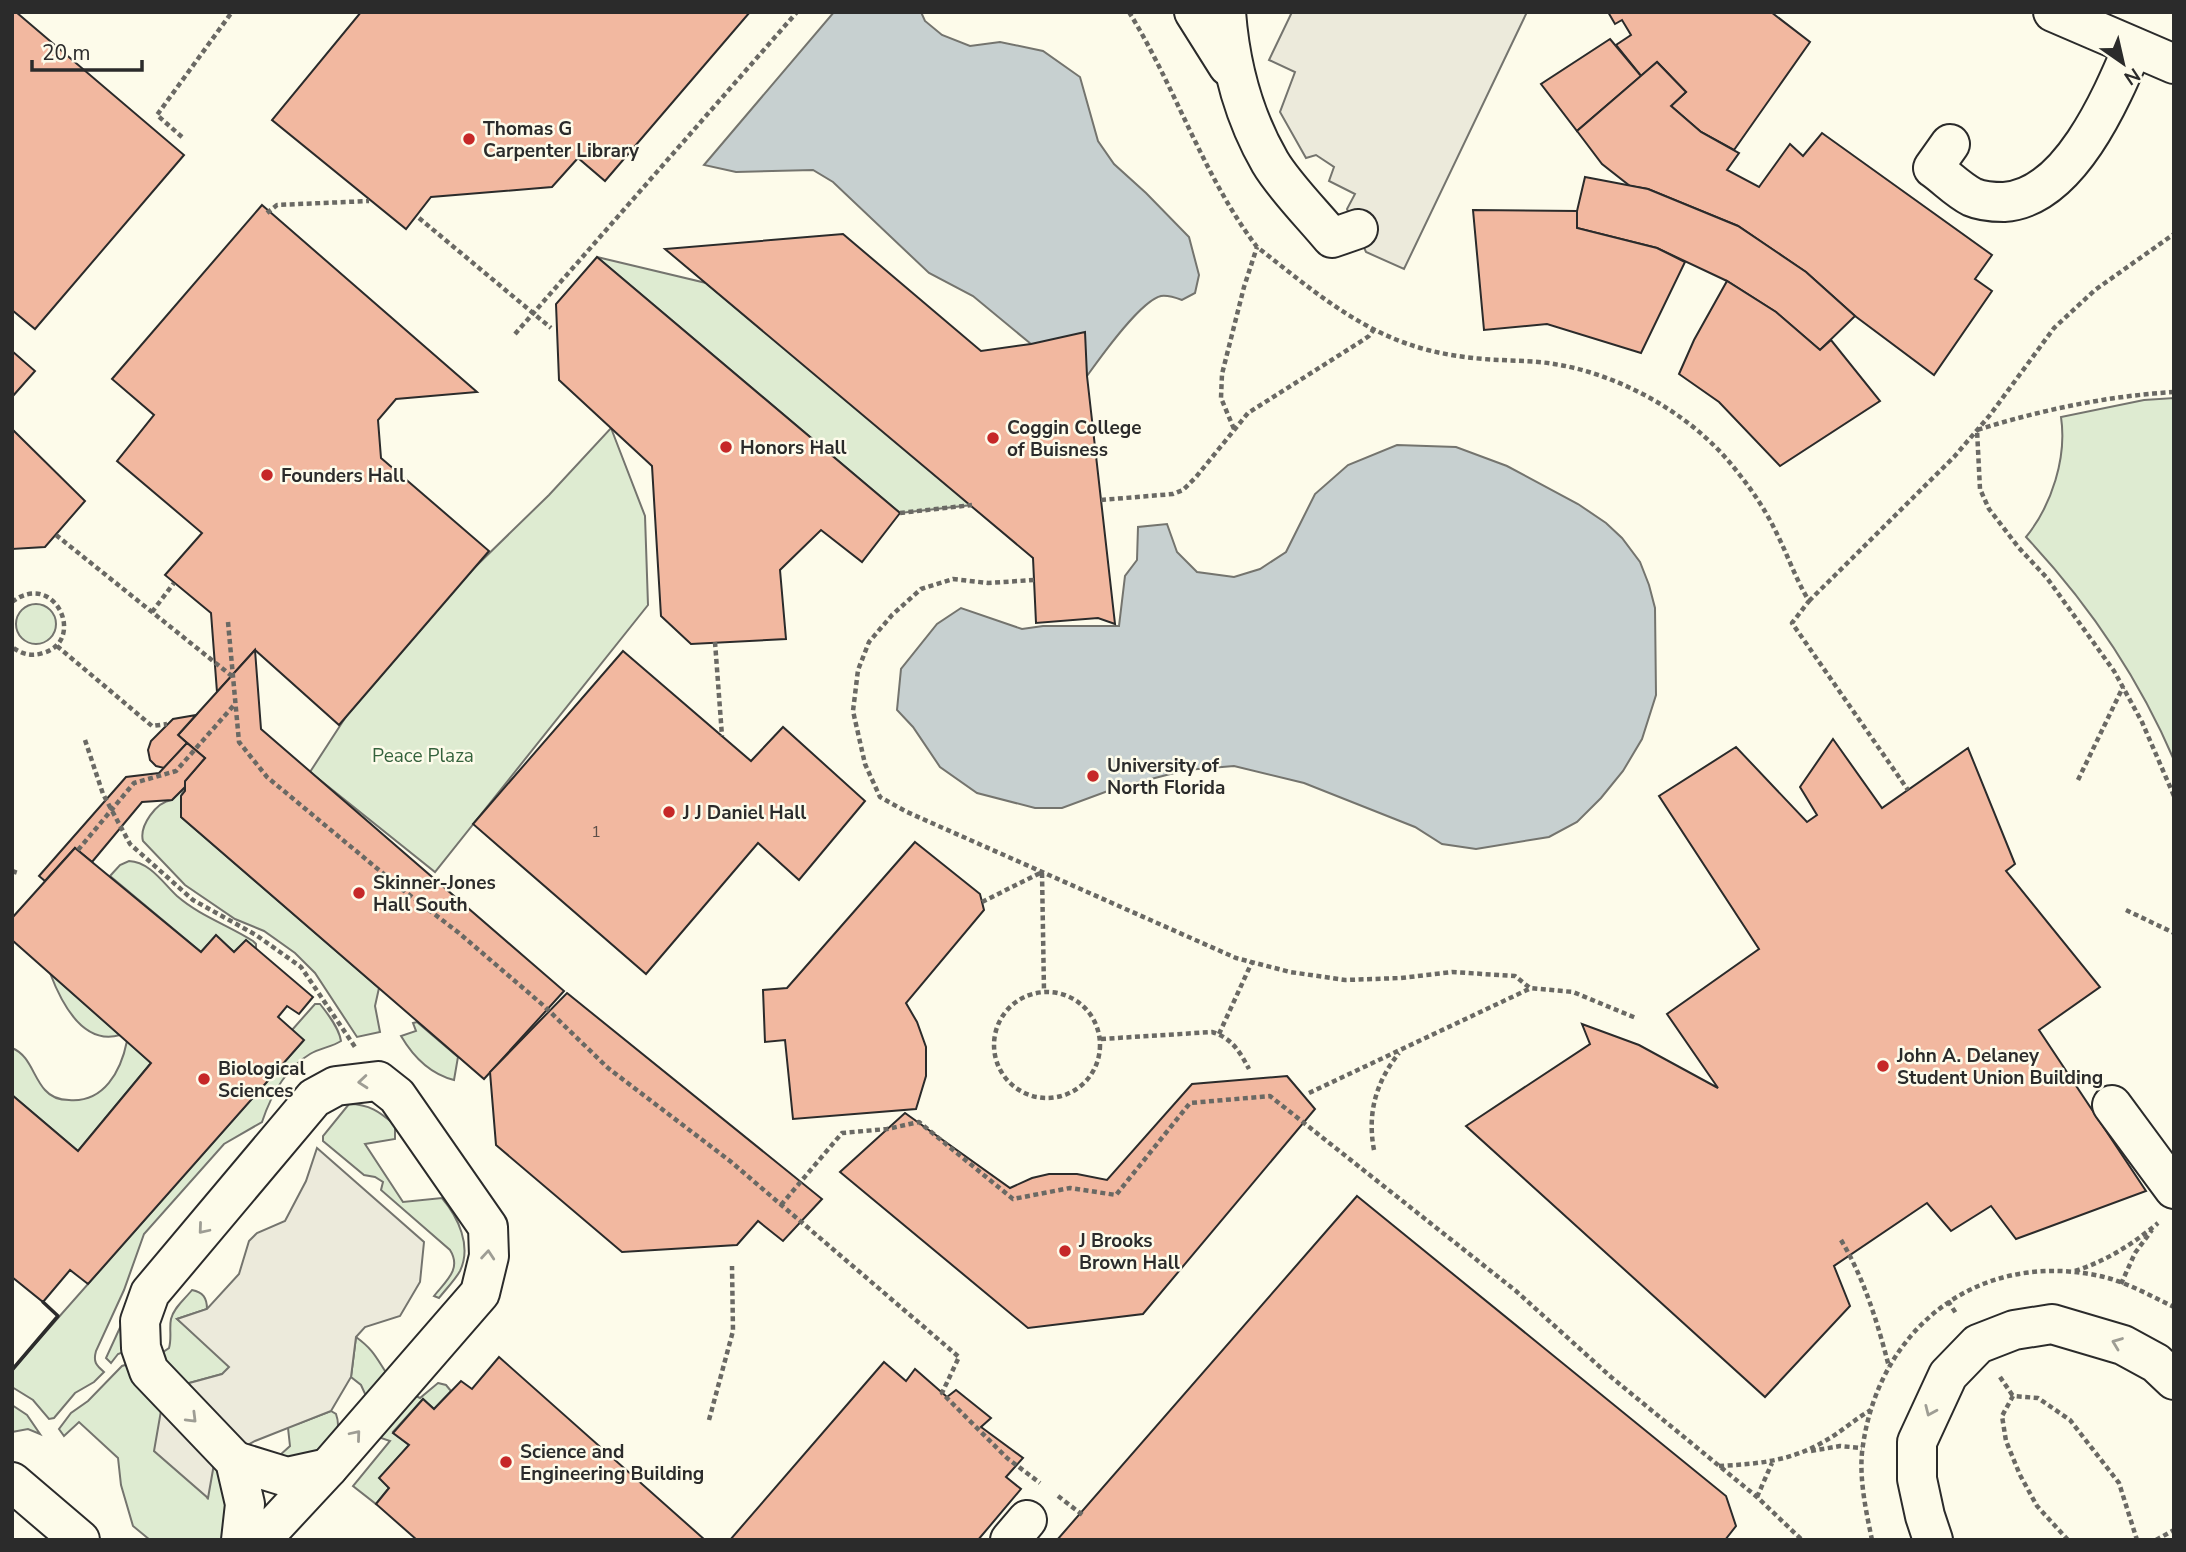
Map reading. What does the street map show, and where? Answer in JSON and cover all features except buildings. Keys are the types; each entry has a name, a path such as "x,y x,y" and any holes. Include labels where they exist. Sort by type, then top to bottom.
{"street":[{"path":"1194,12 1237,79"},
{"path":"1226,12 1237,79 1247,113 1271,164 1332,238 1358,229"},
{"path":"2053,12 2174,64"},
{"path":"1950,144 1933,168 1973,198 1995,202 2014,201 2037,193 2051,181 2098,123 2133,47"},
{"path":"261,1540 328,1468 480,1293 489,1256 488,1227 397,1096 378,1081 336,1086 314,1098 150,1293 140,1321 141,1348 149,1371 235,1461 288,1477 328,1468"},
{"path":"2112,1105 2174,1189"},
{"path":"1933,1540 1917,1479 1917,1442 1948,1375 1978,1345 2014,1330 2052,1324 2123,1345 2156,1363 2174,1380"},
{"path":"235,1461 245,1504 241,1540"},
{"path":"12,1482 80,1540"}],"path":[{"path":"182,137 157,115 232,12"},
{"path":"515,334 797,12"},
{"path":"1129,12 1151,47 1225,198 1258,247 1335,308 1409,345 1493,360 1554,363 1606,378 1671,412 1695,429 1730,462 1775,530 1799,585 1809,601"},
{"path":"267,213 277,205 369,201"},
{"path":"419,218 551,328"},
{"path":"1908,790 1792,623 1809,601 1915,497 1977,430 2054,328 2095,289 2174,234"},
{"path":"1234,429 1222,398 1222,374 1244,288 1258,247"},
{"path":"1101,500 1173,494 1182,490 1196,477 1248,413 1369,336 1374,329"},
{"path":"1977,430 2033,413 2142,394 2174,392"},
{"path":"1977,430 1980,489 1989,509 2062,597 2123,687 2142,722 2174,796"},
{"path":"900,513 972,505"},
{"path":"55,535 233,677"},
{"path":"1034,580 989,583 953,579 921,589 892,615 869,642 858,670 853,711 865,764 880,797 906,812 1236,958 1290,972 1345,980 1401,978 1452,972 1515,976 1530,989"},
{"path":"152,611 174,583"},
{"path":"12,602 23,595 34,593 53,600 64,617 64,627 57,645 49,652 36,655 13,649"},
{"path":"228,622 239,741 267,777 468,941 544,1006 608,1068 692,1131 959,1357 942,1393 1007,1458 1084,1516"},
{"path":"715,642 722,736"},
{"path":"57,645 152,726 167,724"},
{"path":"2078,780 2123,687"},
{"path":"78,850 134,783 176,771 235,704"},
{"path":"85,740 103,794 130,844 193,900 256,935 301,967 355,1048"},
{"path":"982,902 1042,872"},
{"path":"1042,872 1044,991"},
{"path":"2126,910 2174,933"},
{"path":"1219,1034 1252,962"},
{"path":"1309,1093 1530,989 1573,992 1636,1018"},
{"path":"1044,991 1067,997 1084,1008 1095,1022 1101,1039 1098,1062 1087,1080 1074,1091 1058,1098 1044,1099 1014,1087 999,1062 995,1046 995,1032 1001,1017 1013,1002 1028,993 1044,991"},
{"path":"1101,1039 1195,1031 1219,1034 1233,1043 1249,1069"},
{"path":"1374,1150 1371,1132 1377,1087 1401,1051"},
{"path":"781,1205 842,1133 887,1129 919,1122 1013,1199 1070,1188 1116,1195 1190,1103 1270,1096 1516,1291 1611,1377 1757,1497 1802,1540"},
{"path":"2071,1272 2129,1246 2154,1226 2135,1253 2121,1284"},
{"path":"1841,1240 1854,1265 1881,1337 1889,1367"},
{"path":"709,1420 733,1331 732,1266"},
{"path":"2068,1540 2037,1506 2006,1441 2002,1416 2013,1396 2038,1398 2070,1420 2119,1483 2137,1540"},
{"path":"1718,1466 1772,1462 1803,1452 1825,1441 1871,1410"},
{"path":"1803,1452 1840,1447 1862,1448"},
{"path":"1757,1497 1772,1462"},
{"path":"2156,1540 2174,1530"}],"green space":[{"path":"597,257 706,283 972,505 900,513"},
{"path":"2174,398 2174,760 2144,699 2110,642 2091,614 2026,537 2043,510 2056,480 2062,448 2061,417 2144,400"},
{"name":"Peace Plaza","path":"611,428 645,516 648,605 435,872 310,772 347,715 471,571 549,495"},
{"path":"36,604 50,610 56,624 50,638 36,644 22,638 16,624 22,610"},
{"path":"185,787 181,796 181,817 379,988 375,1006 380,1032 357,1037 315,973 295,953 264,931 235,919 185,885 143,841 142,835 150,816"},
{"path":"129,861 150,869 177,896 195,909 253,941 256,950 246,940 234,952 216,936 201,952 110,876 120,865"},
{"path":"50,973 120,1035 107,1037 84,1028 67,1008"},
{"path":"315,1004 320,1004 330,1017 341,1041 310,1054 293,1067 275,1093 262,1122 224,1144 144,1234 124,1290 96,1351 96,1363 104,1372 94,1382 75,1393 54,1418 49,1419 33,1400 12,1387 12,1370 303,1041 292,1030"},
{"path":"417,1022 458,1057 454,1080 430,1069 406,1044 401,1036 416,1031 413,1023"},
{"path":"127,1041 151,1063 78,1151 12,1095 12,1048 23,1056 50,1095 81,1100 101,1091 109,1083 120,1063"},
{"path":"349,1104 363,1105 374,1110 395,1125 395,1139 365,1144 403,1202 442,1198 458,1223 464,1242 463,1261 460,1271 439,1298 434,1296 448,1280 453,1269 450,1250 381,1190 383,1182 364,1175 323,1141 323,1136"},
{"path":"192,1290 204,1296 207,1309 177,1319 297,1424 331,1411 336,1414 337,1432 321,1451 297,1465 280,1455 290,1446 288,1428 222,1374 182,1385 160,1354 169,1348 172,1315"},
{"path":"129,1308 129,1350 118,1354 111,1363 106,1358"},
{"path":"356,1337 371,1351 389,1377 366,1396 361,1385 351,1377"},
{"path":"132,1363 162,1405 207,1497 213,1464 230,1488 227,1540 150,1540 133,1526 121,1485 118,1458 79,1422 64,1436 59,1429 71,1413 88,1401 122,1366"},
{"path":"438,1383 446,1385 451,1391 434,1409 423,1399 393,1432 409,1445 380,1478 389,1488 376,1504 353,1486 390,1441 381,1438 379,1434 412,1394 420,1398"},
{"path":"12,1405 27,1415 40,1434 28,1429 12,1432"}],"shaded area":[{"path":"834,12 921,12 925,21 942,35 970,46 1000,42 1043,51 1080,77 1098,141 1114,164 1189,237 1199,275 1195,293 1182,300 1161,296 1152,300 1121,331 1087,376 1031,344 973,296 929,273 833,182 813,170 736,172 704,165"},
{"path":"1292,12 1527,12 1404,269 1366,252 1347,209 1355,194 1329,181 1334,167 1316,155 1306,158 1280,112 1295,72 1269,60"},
{"path":"1397,445 1456,447 1507,466 1578,504 1622,538 1640,562 1649,585 1655,608 1656,695 1642,739 1623,771 1601,798 1577,822 1549,837 1476,849 1442,844 1415,827 1304,783 1234,766 1186,770 1116,788 1062,808 1035,808 977,793 940,767 913,727 897,710 901,669 937,624 961,608 1022,629 1043,626 1119,626 1125,576 1137,560 1138,527 1167,524 1177,552 1197,572 1234,577 1260,569 1286,552 1315,494 1348,465"},
{"path":"317,1148 424,1242 420,1282 400,1316 365,1327 356,1337 351,1377 331,1411 255,1441 214,1464 208,1498 154,1451 162,1405 182,1385 222,1374 229,1367 177,1319 207,1309 239,1274 249,1241 257,1233 285,1221 306,1181"}],"wall":[{"path":"12,1370 58,1316 43,1302"}],"place":[{"name":"Thomas G Carpenter Library","path":"469,139"},
{"name":"Coggin College of Buisness","path":"993,438"},
{"name":"Honors Hall","path":"726,447"},
{"name":"Founders Hall","path":"267,475"},
{"name":"University of North Florida","path":"1093,776"},
{"name":"J J Daniel Hall","path":"669,812"},
{"name":"Skinner-Jones Hall South","path":"359,893"},
{"name":"John A. Delaney Student Union Building","path":"1883,1066"},
{"name":"Biological Sciences","path":"204,1079"},
{"name":"J Brooks Brown Hall","path":"1065,1251"},
{"name":"Science and Engineering Building","path":"506,1462"}]}
